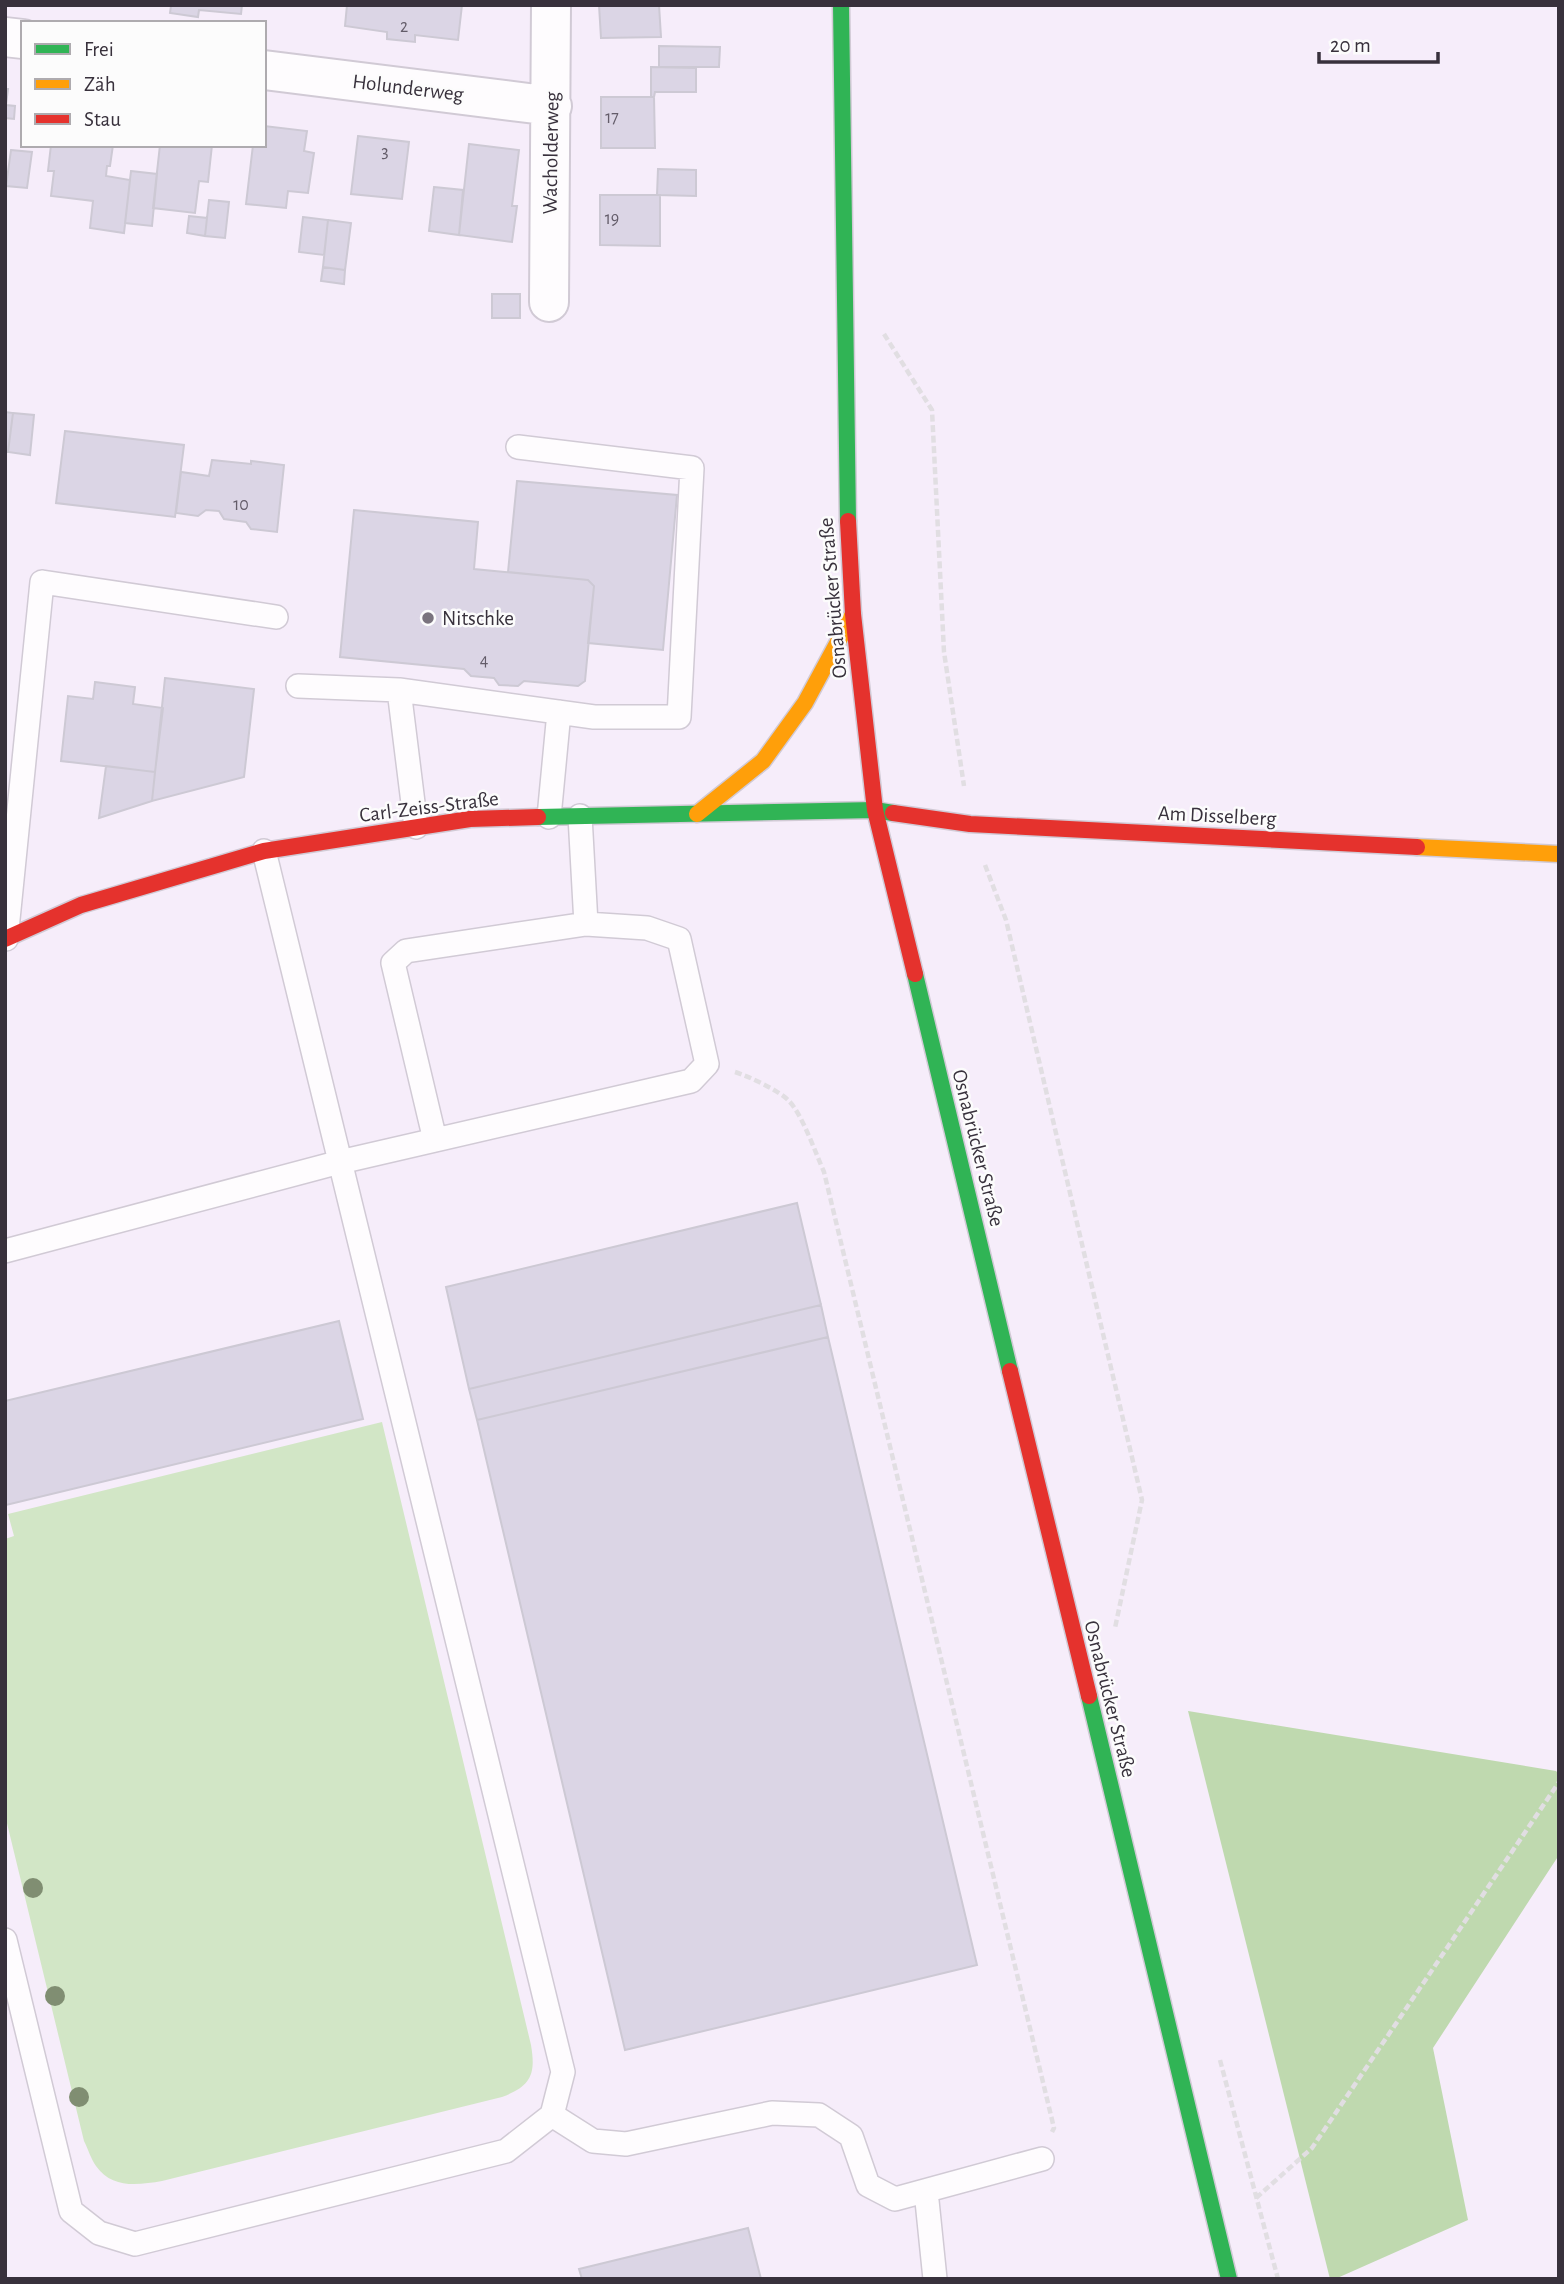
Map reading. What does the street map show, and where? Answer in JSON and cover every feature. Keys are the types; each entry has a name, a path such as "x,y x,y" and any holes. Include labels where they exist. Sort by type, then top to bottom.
{"main road":[{"name":"Osnabrücker Straße","path":"841,5 846,495 853,614 875,810 1229,2279"},
{"path":"697,814 763,761 806,703 853,614"},
{"name":"Am Disselberg","path":"875,810 970,824 1559,854"},
{"name":"Carl-Zeiss-Straße","path":"5,939 81,905 264,851 416,827 470,819 875,810"}],"street":[{"name":"Wacholderweg","path":"549,302 551,5"},
{"name":"Holunderweg","path":"266,70 552,106"}],"lane":[{"path":"299,686 399,690 594,717 679,717 692,468 518,447"},
{"path":"5,939 42,582 275,617"},
{"path":"399,690 416,827"},
{"path":"549,817 559,712"},
{"path":"580,816 586,924"},
{"path":"5,1940 71,2211 99,2233 135,2244 506,2151 552,2115 564,2072 264,851"},
{"path":"5,1251 340,1162 691,1081 707,1064 679,939 647,928 586,924 406,951 393,963 435,1140"},
{"path":"552,2115 593,2141 626,2144 772,2113 818,2115 852,2136 868,2185 895,2199 1042,2159"},
{"path":"926,2191 935,2279"}],"path":[{"path":"883,332 932,410 944,652 970,824 1006,920 1142,1500 1114,1634"},
{"path":"707,1064 748,1076 789,1101 824,1172 1054,2128 1042,2159"},
{"path":"1254,2207 1256,2196 1312,2148 1559,1782"},
{"path":"1217,2049 1278,2279"}],"green space":[{"path":"382,1422 531,2045 532,2072 525,2084 502,2097 162,2181 135,2184 118,2182 110,2179 96,2166 84,2141 5,1815 5,1539 14,1536 8,1514"},
{"path":"1188,1711 1556,1771 1559,1774 1559,1855 1433,2048 1468,2220 1335,2279 1330,2279"}],"building":[{"path":"160,5 242,5 241,14 199,10 198,17 170,13 171,6"},
{"path":"347,5 462,5 458,40 415,35 415,42 387,39 387,32 345,26"},
{"path":"599,5 659,5 661,37 601,38"},
{"path":"659,46 720,47 719,67 659,67"},
{"path":"651,67 696,68 696,92 655,92 654,97 651,97"},
{"path":"5,89 8,89 6,105 15,106 14,119 5,118"},
{"path":"601,97 654,97 655,148 601,148"},
{"path":"266,126 307,131 304,151 314,153 308,193 288,191 286,208 246,204 253,147 266,147"},
{"path":"358,136 409,142 402,199 351,194"},
{"path":"469,144 519,150 512,206 517,206 512,242 459,235"},
{"path":"51,147 113,147 106,176 130,180 124,233 90,228 93,201 51,196 54,171 48,171"},
{"path":"160,147 212,147 208,182 199,181 195,213 153,208"},
{"path":"11,150 32,152 27,188 6,186"},
{"path":"658,169 696,170 696,196 657,195"},
{"path":"131,171 157,174 152,226 125,223"},
{"path":"434,187 463,190 459,235 429,231"},
{"path":"600,195 660,195 660,246 600,245"},
{"path":"209,200 229,202 225,238 205,236"},
{"path":"189,216 207,218 205,236 187,233"},
{"path":"303,217 328,220 324,255 299,252"},
{"path":"328,220 351,223 345,270 323,267"},
{"path":"323,267 345,270 344,284 321,281"},
{"path":"492,294 520,294 520,318 492,318"},
{"path":"5,412 13,413 8,452 5,452"},
{"path":"13,413 34,415 30,455 8,452"},
{"path":"65,431 184,445 175,517 56,503"},
{"path":"212,460 284,465 277,532 251,529 246,522 224,519 219,511 206,510 198,516 176,513 181,472 209,476"},
{"path":"517,481 677,495 663,650 588,643 594,586 588,580 508,572"},
{"path":"354,510 478,522 474,569 588,580 594,586 585,681 578,686 524,681 518,686 499,685 494,678 471,676 464,669 340,657"},
{"path":"165,678 254,689 244,777 152,801"},
{"path":"95,682 135,687 133,704 163,708 155,772 61,761 68,696 93,699"},
{"path":"106,766 155,772 152,801 99,818"},
{"path":"797,1203 821,1305 469,1389 446,1287"},
{"path":"821,1305 828,1337 477,1420 469,1389"},
{"path":"339,1321 363,1419 6,1505 5,1401"},
{"path":"828,1337 977,1965 625,2050 477,1420"},
{"path":"748,2228 761,2279 582,2279 579,2269"}],"traffic: fast":[{"path":"841,5 848,521"},
{"path":"538,817 875,810 893,813"},
{"path":"915,974 1010,1371"},
{"path":"1089,1696 1229,2279"}],"traffic: slow":[{"path":"697,814 763,761 805,703 853,614"},
{"path":"1417,847 1559,854"}],"traffic: jam":[{"path":"848,521 853,614 875,810 915,974"},
{"path":"893,813 970,824 1417,847"},
{"path":"5,939 81,905 264,851 470,819 538,817"},
{"path":"1010,1371 1089,1696"}],"place":[{"name":"Nitschke","path":"428,618"}]}
